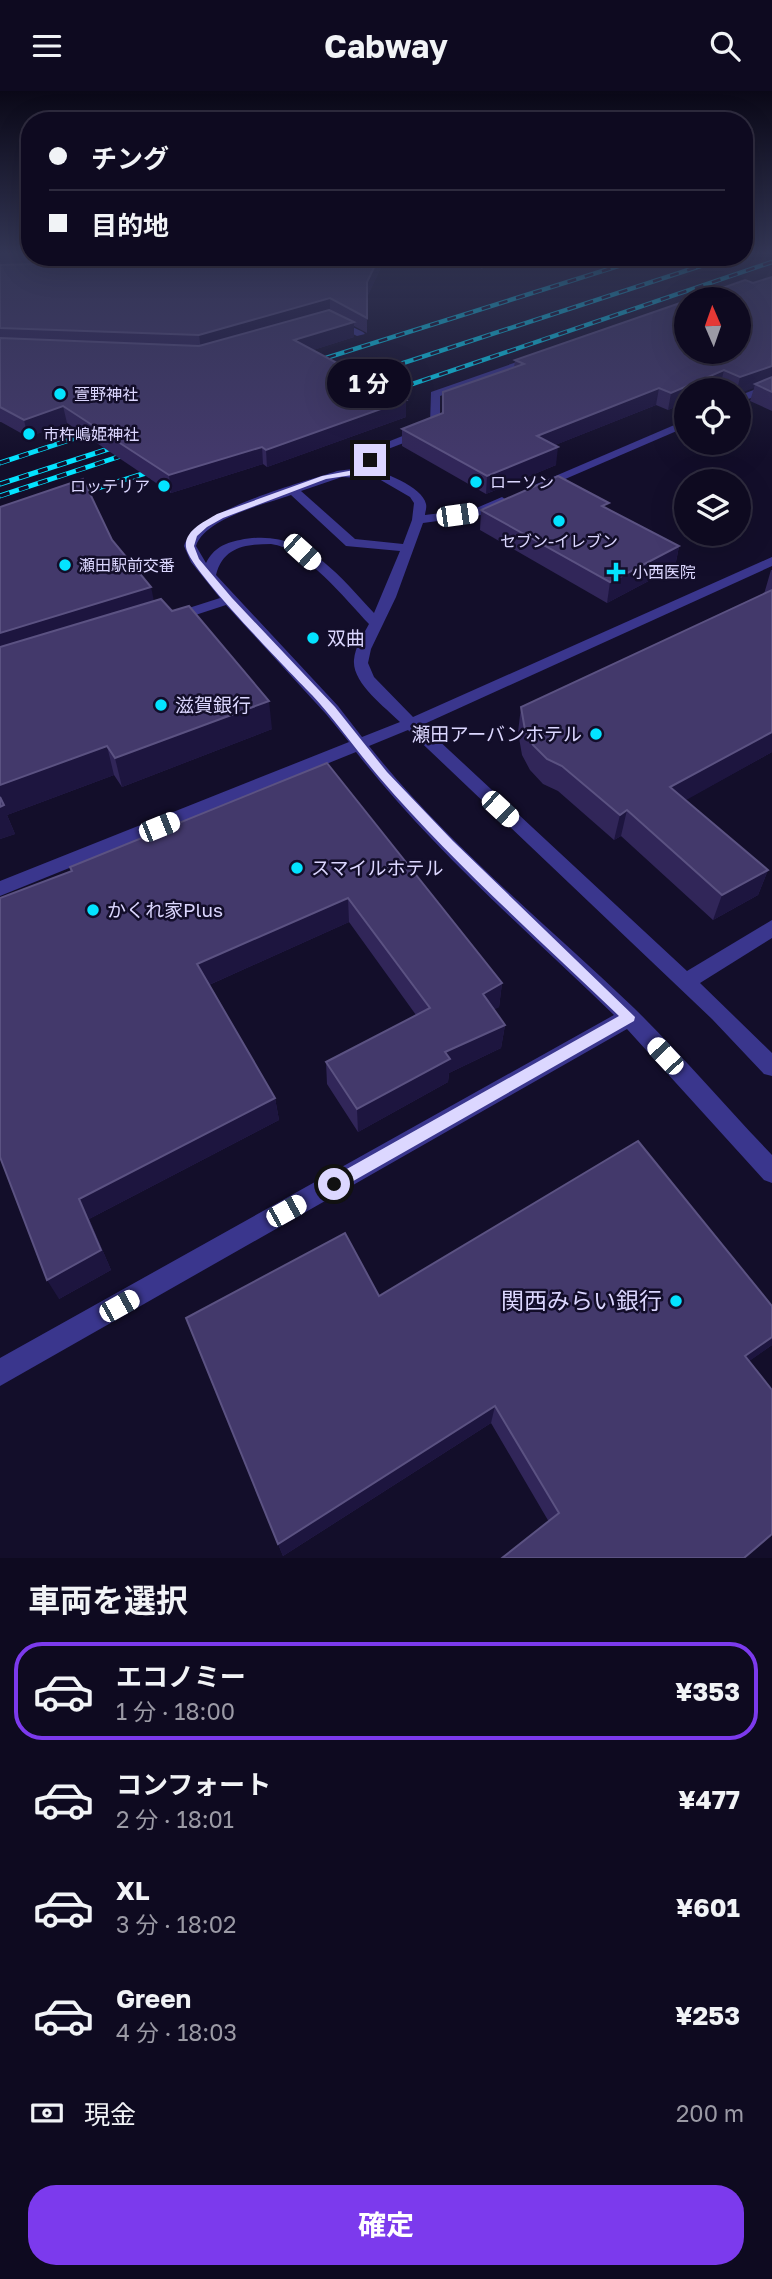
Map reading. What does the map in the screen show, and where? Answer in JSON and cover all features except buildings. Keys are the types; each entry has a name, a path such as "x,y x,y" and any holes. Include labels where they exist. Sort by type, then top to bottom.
{"street":[{"path":"338,322 360,334"},
{"path":"356,472 384,447 436,427 435,394 548,355"},
{"path":"751,395 772,386"},
{"path":"526,491 674,428"},
{"path":"772,1067 410,724 367,679 361,663 364,649 418,520 420,503 415,495 383,477 356,472 324,477 220,516 193,535 190,546 195,559 229,600 332,710 383,775 449,843 629,1017 772,1172"},
{"path":"292,489 351,543 407,548"},
{"path":"418,520 477,512 514,496"},
{"path":"209,576 212,561 227,546 257,540 284,543 302,552 376,623"},
{"path":"0,890 410,724 772,561"},
{"path":"152,624 229,600"},
{"path":"685,982 772,928"},
{"path":"0,1373 629,1017"}],"railway":[{"path":"310,363 439,322"},
{"path":"345,382 527,322"},
{"path":"371,398 594,322"},
{"path":"0,463 103,429"},
{"path":"0,484 127,443"},
{"path":"0,496 136,451"},
{"path":"72,496 162,468"}],"place":[{"name":"萱野神社","path":"60,394"},
{"name":"市杵嶋姫神社","path":"29,434"},
{"name":"ローソン","path":"476,482"},
{"name":"ロッテリア","path":"164,486"},
{"name":"セブン-イレブン","path":"559,521"},
{"name":"瀬田駅前交番","path":"65,565"},
{"name":"小西医院","path":"616,572"},
{"name":"双曲","path":"313,638"},
{"name":"滋賀銀行","path":"161,705"},
{"name":"瀬田アーバンホテル","path":"596,734"},
{"name":"スマイルホテル","path":"297,868"},
{"name":"かくれ家Plus","path":"93,910"},
{"name":"関西みらい銀行","path":"676,1301"}],"route":[{"path":"334,1184 629,1017 449,843 383,775 332,710 229,600 195,559 190,546 193,535 204,525 220,516 324,477 356,472 370,460"}]}
